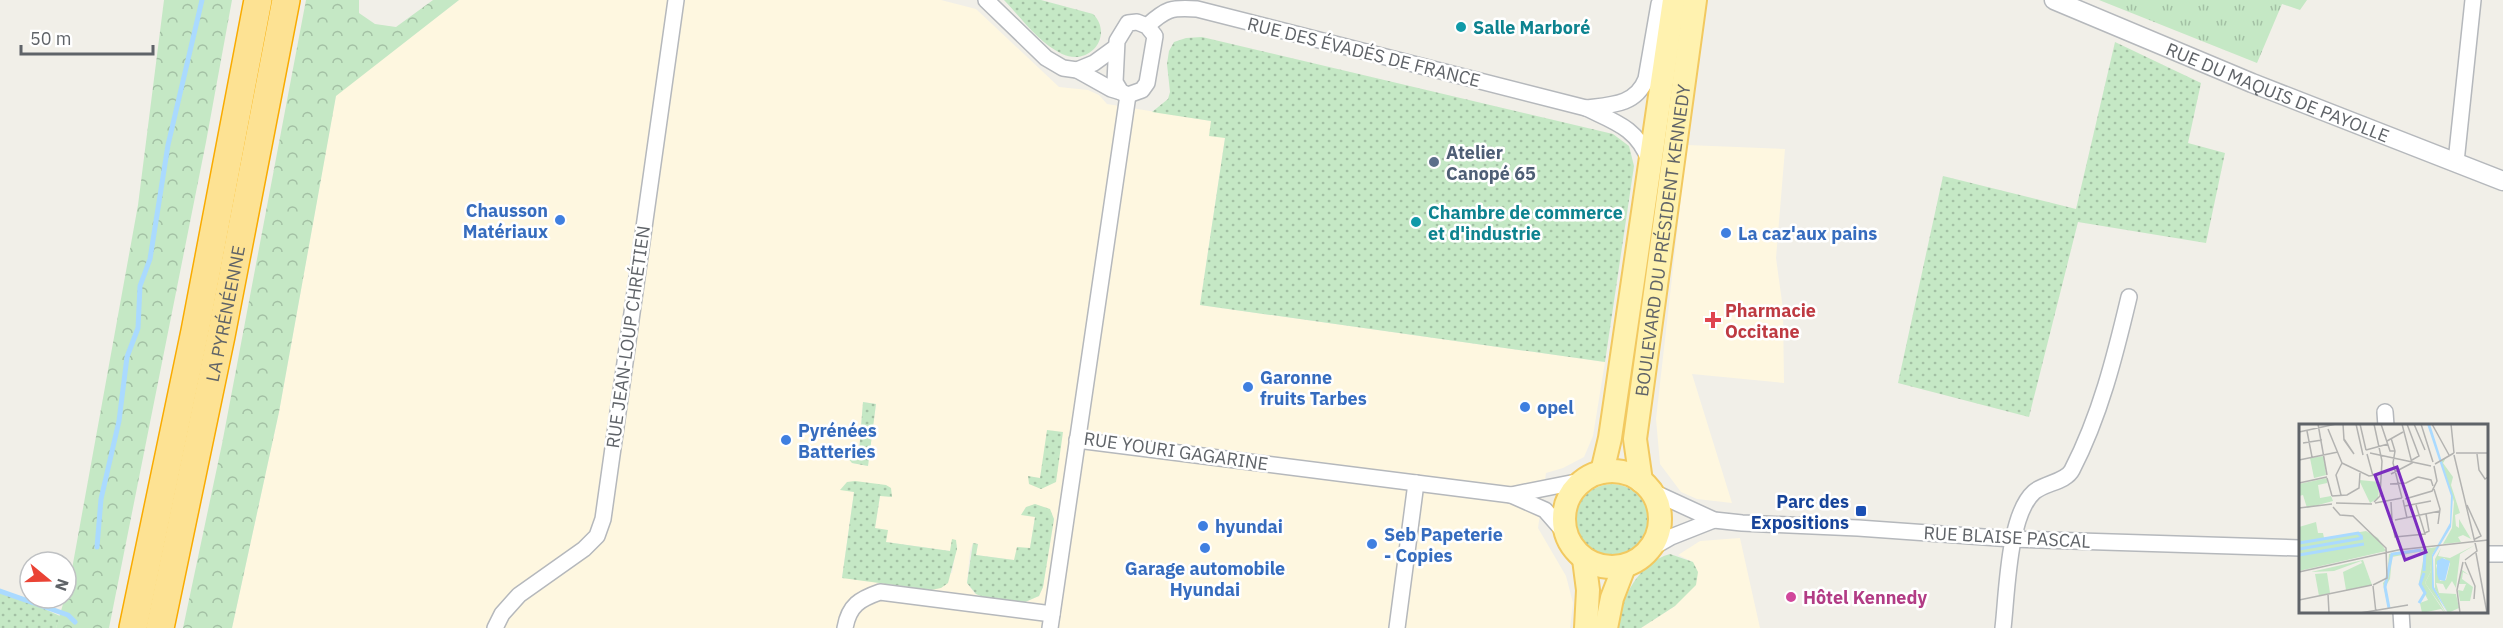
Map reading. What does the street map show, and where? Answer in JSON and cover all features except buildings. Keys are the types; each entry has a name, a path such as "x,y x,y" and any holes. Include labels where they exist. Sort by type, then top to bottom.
{"highway":[{"name":"LA PYRÉNÉENNE","path":"134,628 195,331 258,0"},
{"name":"LA PYRÉNÉENNE","path":"160,628 222,336 286,0"}],"main road":[{"name":"BOULEVARD DU PRÉSIDENT KENNEDY","path":"1602,472 1610,438 1674,0"},
{"name":"BOULEVARD DU PRÉSIDENT KENNEDY","path":"1646,486 1635,439 1695,0"},
{"path":"1616,471 1629,474 1646,486 1658,504 1660,519 1658,535 1650,549 1638,560 1624,567 1596,566 1584,559 1573,548 1566,534 1563,518 1569,496 1581,481 1602,472 1616,471"},
{"path":"1584,559 1588,590 1586,628"},
{"path":"1606,628 1612,598 1624,567"}],"street":[{"name":"RUE JEAN-LOUP CHRÉTIEN","path":"495,628 502,614 519,596 584,549 597,536 603,519 676,0"},
{"path":"986,0 1046,58 1063,68 1077,70 1111,89 1125,93 1142,90 1147,83 1155,36 1147,27 1137,22 1128,23 1117,40 1116,47 1094,63 1077,70"},
{"name":"RUE DES ÉVADÉS DE FRANCE","path":"1586,108 1620,104 1635,97 1642,89 1646,80 1659,4 1662,0"},
{"name":"RUE DU MAQUIS DE PAYOLLE","path":"2054,0 2252,83 2503,181"},
{"path":"2456,162 2473,0"},
{"name":"RUE DES ÉVADÉS DE FRANCE","path":"1147,27 1162,13 1175,7 1197,9 1586,108 1632,132 1644,146 1650,163"},
{"name":"RUE YOURI GAGARINE","path":"1116,47 1115,82 1125,93 1077,440 1510,495 1545,510 1566,534"},
{"path":"2003,628 2012,539 2021,512 2033,492 2071,473 2097,413 2117,349 2129,297"},
{"path":"845,628 847,617 860,599 880,592 1051,621 1077,440"},
{"name":"RUE YOURI GAGARINE","path":"1510,495 1581,481"},
{"path":"1397,628 1416,483"},
{"name":"RUE BLAISE PASCAL","path":"1646,486 1714,520 1761,525 1858,528 2012,539 2299,548"},
{"name":"RUE BLAISE PASCAL","path":"1650,549 1671,537 1714,520"},
{"path":"2400,613 2402,628"}],"shaded area":[{"path":"459,0 941,0 976,9 1059,87 1088,90 1099,95 1107,104 1211,121 1225,138 1200,305 1605,362 1593,436 1584,457 1563,468 1546,473 1538,528 1566,576 1573,603 1570,628 232,628 279,412 336,95","holes":["863,402 876,404 868,466 852,463 846,451 859,452","841,489 880,496 875,528 886,542 950,551 957,544 952,573 842,578 854,492","1035,504 1054,519 1043,587 1039,596 1025,602 975,594 967,583 973,543 978,544 976,555 1014,560 1030,548 1035,517 1026,508"]},
{"path":"1687,145 1785,149 1776,258 1783,309 1784,383 1692,374 1732,503 1697,499 1681,492 1660,464 1656,419"},
{"path":"1740,538 1760,628 1641,628 1675,606 1693,562 1678,555 1700,541"}],"green space":[{"path":"164,0 232,0 109,628 56,628 61,610 78,610 78,550 75,550 138,205"},
{"path":"306,0 359,0 359,13 375,24 396,27 433,0 459,0 336,96 279,412 232,628 183,628 222,444"},
{"path":"1004,0 1041,0 1093,14 1099,22 1100,39 1090,53 1072,57 1062,54 1038,37"},
{"path":"2099,0 2307,0 2300,10 2282,4 2257,63"},
{"path":"1202,37 1613,134 1629,146 1634,166 1605,362 1200,305 1225,138 1209,136 1211,121 1152,112 1168,99 1170,92 1167,64 1169,51 1174,42 1186,38"},
{"path":"2115,42 2201,83 2188,143 2225,153 2206,243 2078,222 2029,417 1898,383 1943,176 2076,209"},
{"path":"863,402 876,404 868,466 852,463 846,456 846,451 859,452"},
{"path":"1047,430 1063,432 1056,482 1041,489 1029,484 1028,476 1040,478"},
{"path":"847,482 886,485 891,488 892,497 880,496 875,528 888,530 886,542 950,551 952,539 956,540 957,549 948,583 941,588 931,590 842,578 854,492 840,490"},
{"path":"1612,484 1626,487 1638,494 1645,506 1648,520 1645,534 1638,546 1626,553 1612,556 1598,553 1586,546 1579,534 1576,520 1579,506 1586,494 1598,487"},
{"path":"1035,504 1050,509 1054,519 1043,587 1039,596 1025,602 983,597 976,594 967,583 973,543 978,544 976,555 1014,560 1017,547 1030,548 1035,517 1021,515 1026,507"},
{"path":"1670,554 1693,562 1698,572 1696,585 1675,606 1641,628 1617,628 1622,605 1633,583 1649,565"},
{"path":"0,589 18,597 18,610 47,610 60,616 56,628 0,628"}],"waterway":[{"path":"97,547 101,499 119,421 127,357 138,328 140,286 150,259 168,145 202,0"},
{"path":"0,591 68,615 75,622"}],"place":[{"name":"Salle Marboré","path":"1461,27"},
{"name":"Atelier Canopé 65","path":"1434,162"},
{"name":"Chausson Matériaux","path":"560,220"},
{"name":"Chambre de commerce et d'industrie","path":"1416,222"},
{"name":"La caz'aux pains","path":"1726,233"},
{"name":"Pharmacie Occitane","path":"1713,320"},
{"name":"Garonne fruits Tarbes","path":"1248,387"},
{"name":"opel","path":"1525,407"},
{"name":"Pyrénées Batteries","path":"786,440"},
{"name":"Parc des Expositions","path":"1861,511"},
{"name":"hyundai","path":"1203,526"},
{"name":"Seb Papeterie - Copies","path":"1372,544"},
{"name":"Garage automobile Hyundai","path":"1205,548"},
{"name":"Hôtel Kennedy","path":"1791,597"}]}
